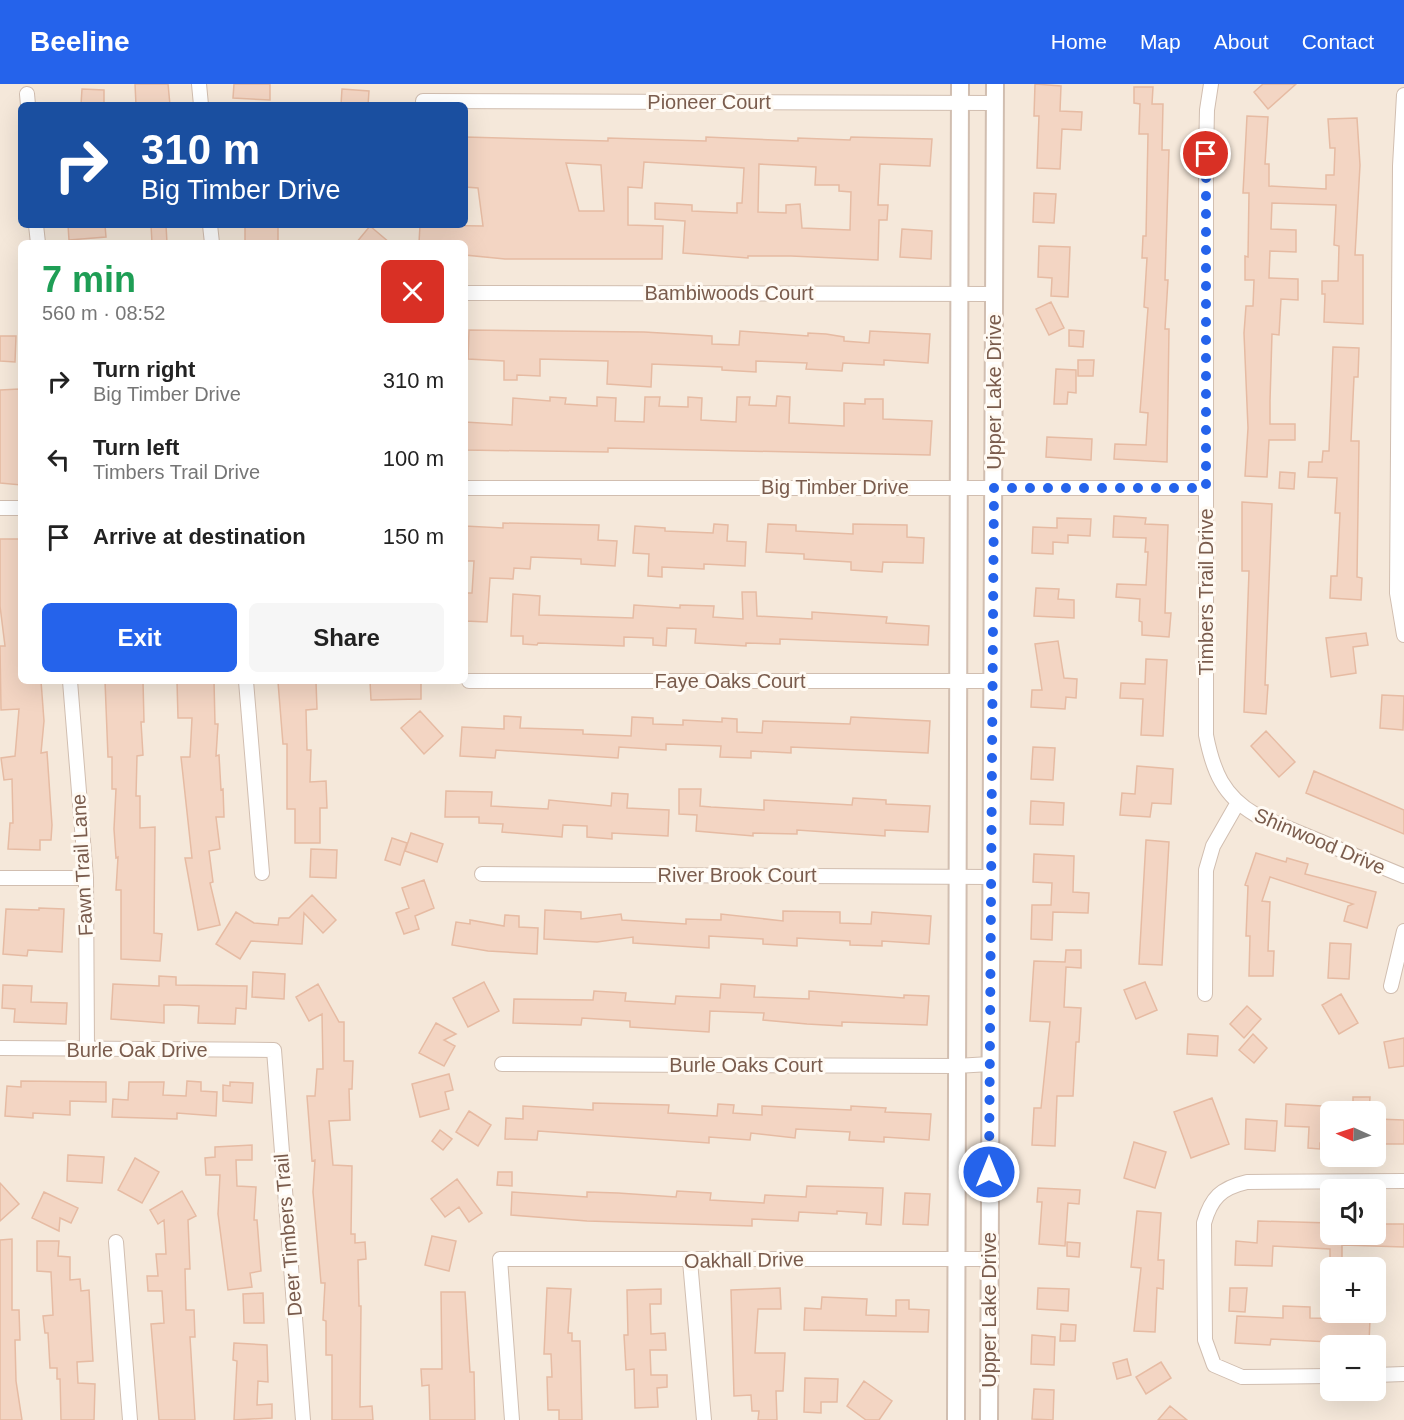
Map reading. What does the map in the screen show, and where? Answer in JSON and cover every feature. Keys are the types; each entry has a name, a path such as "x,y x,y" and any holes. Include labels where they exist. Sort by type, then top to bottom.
{"street":[{"path":"200,84 201,102"},
{"name":"Upper Lake Drive","path":"956,1420 960,84"},
{"name":"Upper Lake Drive","path":"989,1420 995,84"},
{"name":"Timbers Trail Drive","path":"1210,84 1206,154 1206,735 1210,758 1221,782 1237,804"},
{"path":"1404,94 1400,166 1397,581 1404,634"},
{"name":"Pioneer Court","path":"423,101 995,103"},
{"name":"Bambiwoods Court","path":"468,293 993,294"},
{"name":"Big Timber Drive","path":"468,488 1206,488"},
{"path":"0,508 18,508"},
{"name":"Faye Oaks Court","path":"469,681 992,681"},
{"name":"Fawn Trail Lane","path":"70,684 86,878 87,1050"},
{"path":"246,684 262,873"},
{"path":"1205,994 1204,890 1206,870 1213,846 1237,804"},
{"name":"Shinwood Drive","path":"1237,804 1256,815 1404,876"},
{"name":"River Brook Court","path":"482,874 991,877"},
{"path":"0,878 86,878"},
{"path":"1391,986 1404,930"},
{"name":"Burle Oak Drive","path":"0,1048 274,1050"},
{"name":"Deer Timbers Trail","path":"274,1050 303,1420"},
{"name":"Burle Oaks Court","path":"502,1064 956,1066 990,1064"},
{"path":"1320,1376 1242,1377 1214,1365 1205,1340 1204,1223 1212,1201 1222,1190 1246,1182 1404,1180"},
{"path":"116,1242 130,1420"},
{"name":"Oakhall Drive","path":"512,1420 500,1259 690,1261 988,1259"},
{"path":"690,1261 704,1420"},
{"path":"1386,1375 1404,1374"}],"shaded area":[{"path":"0,84 1404,84 1404,1420 0,1420"}],"building":[{"path":"135,84 168,84 170,102 136,102"},
{"path":"234,84 270,84 270,100 233,98"},
{"path":"1035,84 1061,86 1060,111 1082,112 1081,130 1062,129 1060,169 1037,168 1039,116 1034,116"},
{"path":"1263,84 1296,84 1268,109 1254,92"},
{"path":"1134,87 1153,87 1152,104 1163,104 1162,150 1169,150 1165,280 1168,280 1165,329 1169,329 1167,462 1114,459 1115,444 1146,445 1148,413 1140,412 1148,308 1144,307 1147,258 1142,258 1143,236 1146,236 1148,134 1139,134 1140,104 1134,103"},
{"path":"82,89 104,90 104,102 81,102"},
{"path":"342,89 369,91 368,102 341,102"},
{"path":"1247,116 1268,117 1265,164 1269,164 1269,186 1326,189 1326,175 1334,175 1335,148 1330,148 1328,119 1357,118 1360,165 1355,255 1363,255 1363,324 1324,322 1325,294 1322,294 1322,281 1338,281 1339,246 1334,245 1336,205 1272,203 1271,229 1296,230 1296,252 1270,251 1269,278 1298,279 1298,300 1281,299 1279,335 1272,334 1270,401 1270,424 1295,424 1295,440 1269,440 1267,477 1245,476 1248,428 1244,333 1246,306 1253,306 1254,280 1245,280 1245,256 1248,257 1249,193 1243,193"},
{"path":"468,137 608,141 608,138 706,141 706,137 798,141 798,138 850,140 851,137 932,139 930,166 880,164 878,205 888,205 887,220 879,220 878,260 791,256 748,256 748,258 683,253 685,221 655,219 655,203 692,205 692,211 737,213 737,203 742,203 744,168 644,162 642,188 628,187 628,225 663,226 662,259 505,259 468,255 468,240 419,240 420,228 483,226 478,188 468,187","holes":["566,163 601,165 604,211 579,211","759,164 816,167 815,185 839,185 839,191 851,192 850,230 802,228 800,204 786,205 786,213 758,212"]},
{"path":"1034,193 1056,194 1054,223 1033,222"},
{"path":"68,228 105,228 106,237 69,240"},
{"path":"151,228 166,228 167,240 152,240"},
{"path":"245,228 278,228 278,240 245,240"},
{"path":"368,228 372,228 386,240 358,240"},
{"path":"902,229 932,231 931,259 900,257"},
{"path":"1039,246 1070,247 1068,297 1051,296 1052,278 1038,277"},
{"path":"1051,302 1064,328 1049,335 1036,309"},
{"path":"469,330 644,332 712,336 712,344 739,345 740,331 808,336 808,333 826,334 844,337 844,341 869,343 870,331 930,334 928,363 884,360 884,365 843,363 842,371 806,369 807,363 756,361 756,372 722,370 722,367 652,364 651,387 607,384 608,361 540,359 540,376 517,375 517,380 504,380 504,361 468,359"},
{"path":"1069,330 1084,331 1083,347 1069,346"},
{"path":"0,336 16,336 15,362 0,361"},
{"path":"1333,347 1359,348 1358,377 1354,377 1351,441 1359,441 1357,577 1362,578 1361,600 1330,598 1331,576 1337,576 1340,513 1335,513 1337,478 1308,477 1309,462 1322,462 1323,451 1329,451"},
{"path":"1078,360 1094,360 1093,376 1078,376"},
{"path":"1056,369 1076,370 1076,393 1068,392 1067,404 1054,404"},
{"path":"18,389 18,485 0,483 0,390"},
{"path":"777,396 790,397 789,423 844,426 844,403 865,404 865,399 883,399 883,419 932,421 930,455 608,448 608,452 468,450 468,422 512,425 513,398 550,401 550,397 566,398 565,404 597,406 597,397 616,398 615,421 644,422 645,397 660,397 659,406 688,407 688,397 702,398 701,420 736,422 737,397 750,397 749,405 776,406"},
{"path":"1047,437 1092,439 1091,460 1046,457"},
{"path":"1280,472 1295,473 1294,489 1279,488"},
{"path":"1242,502 1272,504 1265,685 1268,685 1266,714 1244,712 1249,571 1242,571"},
{"path":"1114,516 1146,518 1145,524 1168,525 1165,613 1171,613 1169,637 1142,635 1142,622 1139,621 1140,599 1116,597 1117,584 1146,585 1148,552 1145,552 1146,538 1113,537"},
{"path":"1057,518 1091,519 1090,536 1068,535 1068,543 1053,542 1053,554 1032,553 1033,527 1057,528"},
{"path":"503,523 599,525 598,540 617,541 615,566 581,564 581,559 531,557 530,569 514,568 513,579 490,578 487,622 468,621 468,593 472,593 474,561 468,561 468,526 503,528"},
{"path":"714,524 728,525 727,541 746,542 745,566 704,564 704,569 662,567 662,577 648,576 649,554 633,553 635,526 665,528 665,531 713,533"},
{"path":"768,524 796,525 796,531 853,534 853,524 907,525 907,537 924,538 923,563 883,562 882,572 851,570 851,562 804,559 804,554 766,552"},
{"path":"0,539 18,539 18,684 41,684 44,721 41,753 47,752 51,840 40,840 40,850 8,849 10,823 13,823 12,779 4,780 1,758 15,756 19,709 1,710 0,646 5,646 0,606"},
{"path":"1036,588 1059,589 1058,599 1074,600 1074,618 1034,616"},
{"path":"742,592 756,592 757,616 812,619 812,612 887,617 886,623 929,626 928,645 780,639 780,644 746,643 746,646 695,643 696,629 667,628 666,646 653,645 653,638 624,637 624,646 538,643 537,645 523,644 523,636 511,636 513,594 540,596 539,615 633,618 634,605 680,608 680,605 714,606 713,617 743,619"},
{"path":"1366,633 1368,645 1353,647 1356,673 1331,677 1326,638"},
{"path":"1058,641 1064,678 1077,679 1076,698 1066,697 1065,709 1031,707 1032,690 1042,690 1035,644"},
{"path":"1146,659 1167,660 1163,736 1141,735 1143,699 1120,698 1121,683 1145,684"},
{"path":"105,684 143,684 144,722 141,722 143,755 137,756 136,796 140,796 140,828 155,827 154,933 162,934 160,961 121,959 121,890 116,890 118,857 116,858 114,829 116,789 112,789 112,757 108,757"},
{"path":"177,684 214,684 215,724 218,724 216,756 219,755 224,817 216,817 220,849 209,851 213,882 210,883 220,925 198,930 185,858 192,858 181,757 190,757 192,718 178,718"},
{"path":"278,684 316,684 317,709 306,710 307,750 311,750 310,782 326,781 327,808 320,808 320,843 295,843 295,809 287,809 287,744 283,744"},
{"path":"370,684 421,684 421,699 371,700"},
{"path":"1382,695 1404,696 1403,730 1380,728"},
{"path":"420,711 443,736 424,754 401,728"},
{"path":"504,716 521,717 520,728 583,730 583,734 631,736 632,717 653,718 653,724 683,725 683,720 722,722 722,718 737,719 737,732 762,733 763,721 850,724 851,717 930,721 928,753 791,747 791,753 751,751 751,758 720,757 721,746 666,744 666,750 619,747 618,758 496,750 495,758 460,756 462,727 504,729"},
{"path":"1266,731 1295,762 1279,777 1251,746"},
{"path":"1033,747 1055,748 1053,780 1031,779"},
{"path":"1137,766 1173,769 1171,804 1152,803 1150,817 1120,815 1122,793 1135,794"},
{"path":"1314,771 1404,810 1404,834 1306,793"},
{"path":"679,789 701,789 700,806 711,807 764,810 764,800 852,805 853,798 886,800 886,804 930,806 928,832 885,830 885,836 797,830 797,834 753,833 753,836 696,831 697,815 679,814"},
{"path":"446,791 492,792 491,806 548,809 549,800 611,806 612,793 628,794 627,808 669,810 668,836 612,833 612,839 587,837 587,826 563,825 562,837 502,832 503,824 479,823 479,817 445,817"},
{"path":"1031,801 1064,803 1063,825 1030,824"},
{"path":"411,833 443,844 437,862 405,851"},
{"path":"392,838 407,843 400,865 385,860"},
{"path":"1146,840 1169,842 1162,965 1139,964"},
{"path":"311,849 337,850 336,878 310,877"},
{"path":"1256,853 1286,862 1287,858 1308,864 1305,874 1376,892 1367,928 1344,921 1348,906 1353,904 1270,877 1262,901 1270,902 1268,951 1274,951 1273,976 1249,976 1250,936 1246,936 1248,886 1245,885"},
{"path":"1034,854 1074,856 1073,892 1089,893 1088,913 1053,912 1052,940 1031,939 1032,905 1051,905 1052,883 1033,882"},
{"path":"424,880 434,908 415,916 419,929 404,934 396,913 409,908 402,888"},
{"path":"312,895 336,920 323,933 304,913 302,944 251,941 240,959 216,944 236,912 254,923 278,925 279,918 289,918"},
{"path":"39,908 64,909 62,952 28,950 27,956 3,954 6,909 39,910"},
{"path":"545,910 581,912 581,919 621,914 622,920 686,924 686,919 721,920 721,914 783,921 783,911 840,912 840,923 871,924 872,912 931,916 929,944 882,941 882,946 850,945 850,941 797,938 797,946 763,944 763,939 709,936 709,948 633,943 633,937 597,942 544,939"},
{"path":"505,915 519,916 519,927 538,928 537,954 488,951 452,945 456,922 470,924 470,920 504,926"},
{"path":"1330,943 1351,944 1349,979 1328,978"},
{"path":"1066,950 1081,950 1081,968 1066,967 1064,1007 1081,1008 1079,1042 1076,1042 1073,1096 1057,1096 1055,1146 1032,1145 1034,1108 1041,1108 1050,1022 1030,1021 1034,961 1065,962"},
{"path":"253,972 285,974 284,999 252,997"},
{"path":"159,976 176,977 176,985 247,986 246,1009 236,1008 235,1024 198,1023 199,1006 180,1005 164,1005 164,1023 111,1019 113,984 159,986"},
{"path":"484,982 499,1011 468,1027 453,998"},
{"path":"1145,982 1157,1010 1136,1019 1124,990"},
{"path":"318,984 339,1022 344,1022 344,1061 353,1061 352,1089 349,1089 350,1120 329,1121 333,1165 352,1166 351,1234 355,1234 355,1243 365,1242 366,1259 358,1260 359,1306 361,1306 360,1407 372,1406 373,1420 332,1420 332,1355 326,1355 326,1321 323,1320 325,1283 321,1283 313,1192 315,1160 312,1161 307,1096 315,1096 317,1069 323,1069 322,1014 309,1021 296,997"},
{"path":"721,984 755,986 754,997 809,999 809,991 904,998 904,995 929,996 927,1025 842,1022 842,1026 807,1024 763,1020 764,1013 710,1011 709,1032 630,1027 630,1021 582,1018 581,1025 513,1023 514,999 593,1000 594,991 626,993 625,1001 675,1004 676,996 720,998"},
{"path":"3,985 32,986 31,1002 67,1003 66,1024 14,1022 15,1009 2,1008"},
{"path":"1341,994 1358,1023 1339,1034 1322,1005"},
{"path":"1247,1006 1261,1019 1244,1038 1230,1024"},
{"path":"436,1023 456,1034 444,1040 455,1046 444,1066 419,1053"},
{"path":"1188,1034 1218,1036 1217,1056 1187,1054"},
{"path":"1253,1034 1267,1048 1254,1063 1239,1050"},
{"path":"1404,1038 1404,1066 1389,1068 1384,1042"},
{"path":"449,1074 453,1090 445,1092 449,1109 420,1117 412,1084"},
{"path":"21,1081 106,1082 106,1102 70,1101 70,1115 33,1113 33,1118 5,1116 7,1086 21,1087"},
{"path":"187,1081 201,1082 201,1091 217,1092 216,1116 177,1113 177,1119 112,1117 113,1099 128,1100 129,1082 164,1082 163,1095 186,1096"},
{"path":"230,1082 253,1083 252,1103 223,1101 223,1085 230,1086"},
{"path":"1353,1097 1370,1097 1370,1101 1353,1101"},
{"path":"1212,1098 1229,1144 1191,1158 1174,1112"},
{"path":"593,1103 669,1105 668,1113 717,1116 718,1104 734,1105 733,1113 762,1115 762,1106 851,1110 851,1106 886,1108 885,1112 931,1114 929,1140 884,1137 884,1142 849,1140 850,1132 796,1129 795,1138 751,1133 750,1140 709,1137 709,1143 538,1131 537,1140 505,1139 506,1118 523,1119 523,1106 593,1110"},
{"path":"1286,1104 1320,1106 1320,1149 1308,1148 1309,1127 1285,1126"},
{"path":"469,1111 491,1125 478,1146 456,1132"},
{"path":"1246,1119 1277,1121 1275,1151 1245,1149"},
{"path":"1386,1119 1404,1120 1404,1144 1386,1144"},
{"path":"440,1130 452,1139 443,1150 432,1141"},
{"path":"1134,1142 1166,1152 1155,1188 1124,1178"},
{"path":"252,1145 252,1160 236,1160 237,1186 256,1187 254,1220 257,1220 261,1271 250,1273 252,1287 228,1290 218,1214 220,1175 206,1175 205,1158 215,1157 215,1147"},
{"path":"68,1155 104,1157 102,1183 67,1181"},
{"path":"135,1158 159,1172 142,1203 118,1190"},
{"path":"498,1172 512,1172 512,1186 497,1185"},
{"path":"457,1179 482,1213 469,1222 459,1207 445,1217 431,1199"},
{"path":"0,1183 19,1204 0,1221"},
{"path":"807,1186 883,1188 881,1225 866,1224 867,1213 837,1211 837,1214 799,1212 798,1221 752,1219 752,1226 587,1221 511,1215 512,1192 587,1197 587,1192 676,1197 677,1191 711,1193 710,1200 764,1203 765,1195 806,1197"},
{"path":"1038,1188 1080,1190 1079,1204 1068,1203 1065,1246 1039,1244 1042,1202 1037,1202"},
{"path":"182,1191 196,1216 188,1220 190,1269 185,1269 186,1310 194,1310 195,1337 190,1337 195,1420 159,1420 151,1324 164,1323 162,1291 148,1291 147,1276 158,1276 156,1254 166,1254 164,1220 158,1224 150,1210"},
{"path":"44,1192 78,1208 71,1223 60,1218 59,1231 32,1218"},
{"path":"905,1193 930,1194 928,1225 903,1224"},
{"path":"1137,1211 1161,1213 1158,1260 1164,1260 1163,1289 1157,1288 1155,1332 1134,1331 1141,1268 1131,1267"},
{"path":"1258,1221 1320,1223 1320,1245 1342,1245 1342,1257 1330,1257 1330,1249 1273,1246 1272,1266 1235,1265 1236,1241 1257,1243"},
{"path":"1386,1224 1404,1224 1404,1247 1342,1245 1386,1245"},
{"path":"432,1236 456,1241 449,1271 425,1265"},
{"path":"12,1239 12,1310 19,1310 20,1340 15,1340 16,1381 22,1420 0,1420 0,1240"},
{"path":"37,1241 59,1241 58,1256 70,1257 70,1280 80,1279 81,1291 89,1290 93,1361 77,1362 78,1383 95,1384 94,1420 61,1420 60,1379 57,1379 57,1368 50,1368 48,1333 45,1333 43,1316 53,1315 51,1272 37,1271"},
{"path":"1067,1242 1080,1243 1079,1257 1067,1256"},
{"path":"547,1288 571,1289 568,1333 572,1333 572,1341 580,1341 582,1420 559,1420 559,1410 548,1410 547,1377 552,1377 551,1354 544,1354"},
{"path":"780,1288 781,1309 758,1309 755,1353 785,1353 783,1391 776,1391 777,1420 758,1420 759,1411 752,1411 751,1395 734,1396 731,1290"},
{"path":"1038,1288 1069,1289 1068,1311 1037,1309"},
{"path":"1230,1288 1247,1288 1245,1312 1229,1311"},
{"path":"661,1289 661,1304 650,1304 651,1334 665,1333 666,1350 650,1350 651,1375 667,1375 667,1387 657,1388 658,1407 635,1408 634,1369 626,1370 624,1335 628,1335 627,1290"},
{"path":"441,1292 465,1292 470,1372 474,1372 475,1420 430,1420 429,1385 422,1386 421,1369 442,1369"},
{"path":"263,1293 264,1323 244,1323 243,1294"},
{"path":"822,1297 867,1299 866,1315 896,1316 896,1300 909,1300 909,1309 929,1310 928,1332 804,1330 805,1308 821,1309"},
{"path":"1283,1306 1310,1307 1310,1318 1320,1318 1320,1323 1370,1323 1369,1335 1320,1335 1320,1342 1271,1339 1270,1345 1235,1343 1237,1316 1283,1318"},
{"path":"1061,1324 1076,1325 1075,1341 1060,1341"},
{"path":"1032,1335 1055,1337 1054,1365 1031,1364"},
{"path":"234,1343 267,1345 268,1382 258,1381 257,1405 272,1404 272,1418 234,1420 237,1361 233,1360"},
{"path":"1127,1359 1131,1375 1117,1379 1113,1363"},
{"path":"1161,1362 1171,1378 1146,1394 1136,1377"},
{"path":"805,1378 838,1379 837,1402 821,1402 821,1413 804,1412"},
{"path":"864,1381 892,1401 879,1420 866,1420 847,1406"},
{"path":"1034,1389 1054,1390 1053,1420 1032,1419"},
{"path":"1170,1406 1187,1420 1158,1420"}],"route":[{"path":"989,1172 994,488 1206,488 1206,154"}]}
